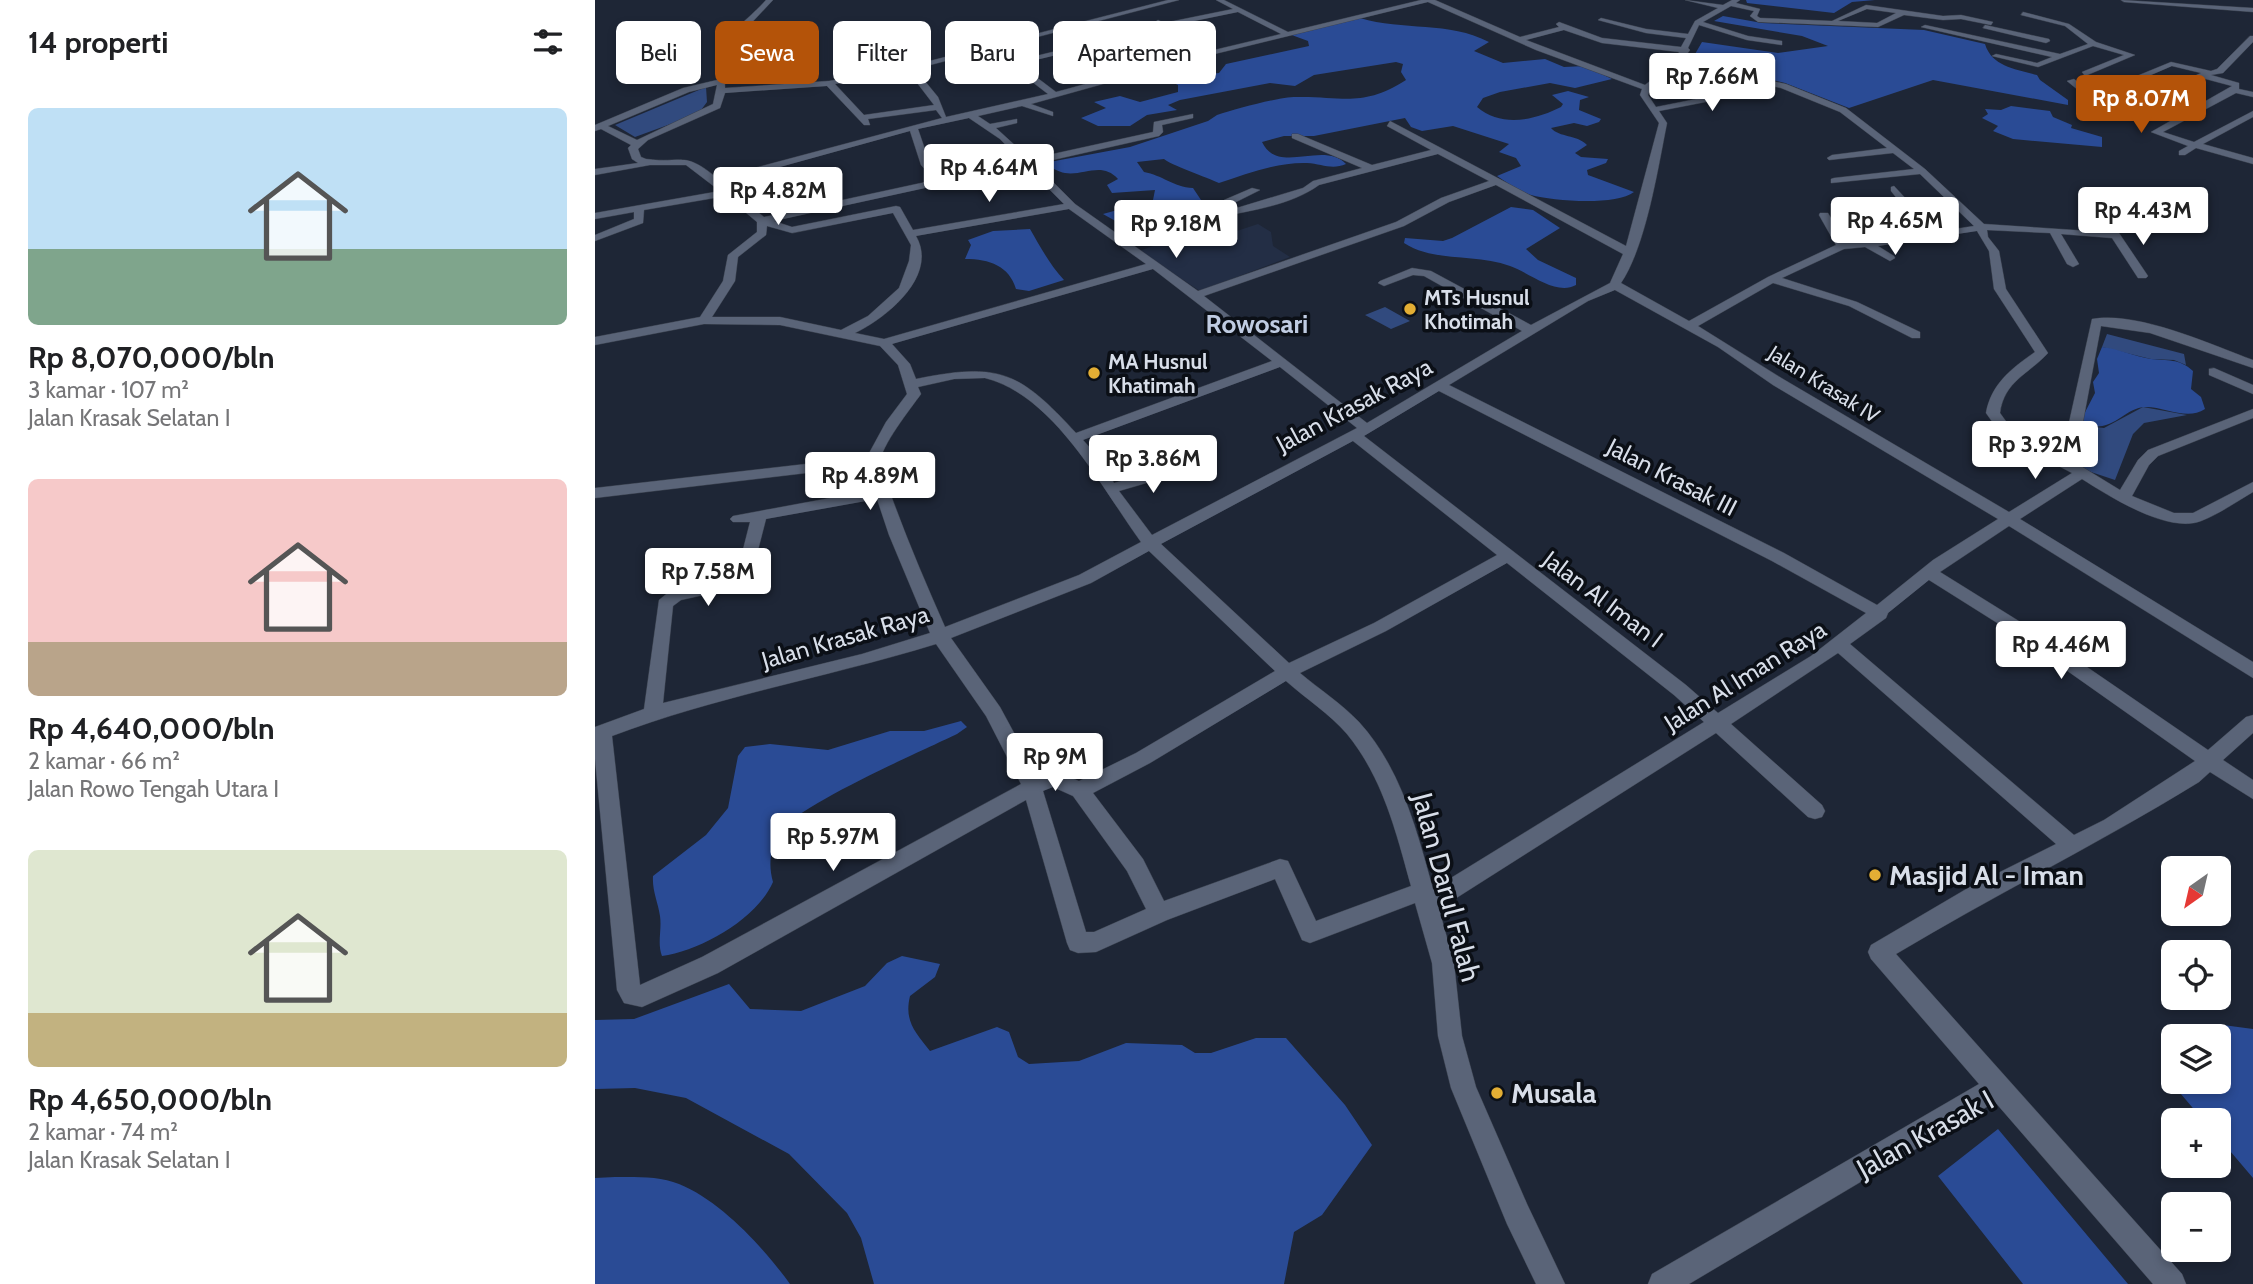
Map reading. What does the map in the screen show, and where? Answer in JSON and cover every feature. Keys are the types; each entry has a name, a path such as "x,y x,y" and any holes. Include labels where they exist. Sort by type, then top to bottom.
{"street":[{"path":"598,127 635,144 708,112 719,103 725,47 770,0"},
{"path":"1039,35 1176,0"},
{"path":"1222,1 1239,0"},
{"path":"1216,51 1429,0 1646,88"},
{"path":"1688,0 1756,9 1758,10 1753,16 1758,20 1878,25 1904,12"},
{"path":"2124,0 2253,10"},
{"path":"1222,1 1287,34"},
{"path":"1615,285 1625,267 1649,190 1663,123 1644,95 1646,88 1677,64 1686,50 1697,22 1730,4"},
{"path":"1831,22 1862,7 1943,18 1961,17 1992,24 1962,35"},
{"path":"1137,8 1158,21"},
{"path":"1189,21 1240,10"},
{"path":"2023,14 2067,25 2093,44 2131,55 2085,74"},
{"path":"1943,18 1924,27 2058,56"},
{"path":"1601,20 1646,31 1690,36"},
{"path":"1697,22 1747,38 1779,43"},
{"path":"1521,39 1562,26 1613,41 1686,50"},
{"path":"1985,27 2050,42"},
{"path":"2045,30 2081,37"},
{"path":"2071,82 2092,97 2133,107 2199,76 2220,71 2253,38"},
{"path":"1996,56 2038,65 2076,48 2093,44"},
{"path":"2063,45 2076,48"},
{"path":"2240,52 2253,54"},
{"path":"1677,64 1759,80 1828,102 1897,150 1981,227 1994,251 2000,289 2042,354 2012,375 1994,398 1993,413 2008,434 2063,461 2123,498 2172,518 2188,520 2253,486"},
{"path":"2092,97 2171,64 2236,85 2235,90"},
{"path":"1653,110 1713,98 1759,80"},
{"path":"598,127 686,90 833,82"},
{"path":"829,83 860,118 883,135"},
{"path":"1039,83 1055,95"},
{"path":"922,84 939,107 944,120"},
{"path":"714,182 913,127 1095,84"},
{"path":"2253,95 2235,90 2155,132 2253,161"},
{"path":"2219,98 2230,101"},
{"path":"1023,103 1050,114"},
{"path":"2242,104 2253,106"},
{"path":"860,118 939,107"},
{"name":"Jalan Al Iman I","path":"970,114 1028,163 1071,206 1196,295 1507,556 1611,634 1815,811"},
{"path":"2182,153 2253,114"},
{"path":"762,222 1156,134 1159,132 1157,124 1190,116"},
{"path":"988,127 1014,121"},
{"path":"1390,124 1628,252"},
{"path":"913,127 926,165 943,183"},
{"path":"1295,136 1370,168"},
{"path":"635,144 633,153 646,164"},
{"path":"1832,158 1897,150"},
{"path":"1123,244 1224,213 1245,211 1306,190 1316,183 1437,151"},
{"path":"2229,166 2253,151"},
{"path":"595,172 646,164 690,162 762,222 792,230 892,208 911,234 916,253 899,296 883,314 845,333"},
{"path":"1834,181 1922,171"},
{"path":"1196,295 1400,224 1445,200 1495,182"},
{"path":"1894,188 1918,218 1939,234"},
{"path":"1224,213 1228,202 1255,190"},
{"path":"595,216 729,192"},
{"path":"1861,201 1891,241"},
{"path":"911,234 1071,206"},
{"path":"595,237 613,234 618,226 641,220 639,207"},
{"path":"1810,217 1826,219 1842,246"},
{"path":"704,320 729,281 733,255 759,236 762,222"},
{"path":"1691,325 1772,279 1842,246 1981,227 2117,236 2142,276"},
{"path":"2053,230 2073,264"},
{"path":"1868,244 1890,258"},
{"path":"595,341 704,320 780,321 884,343 1154,265"},
{"path":"1384,284 1412,271 1427,273 1532,331"},
{"path":"1772,279 1853,304 1916,335"},
{"name":"Jalan Krasak IV","path":"1615,285 1691,325 1846,424 2009,519 2253,671"},
{"name":"Jalan Krasak Raya","path":"598,734 653,713 863,660 940,636 1085,579 1360,432 1584,299 1615,285"},
{"path":"2063,461 2075,427 2096,322 2109,321 2186,341 2253,364"},
{"path":"598,734 629,990 632,995 642,996 710,965 1032,787 1055,779 1080,790 1135,864 1159,912 1096,942 1078,943 1032,787 993,712 940,636 897,534 883,493 876,484 872,461 893,422 914,394 904,364 884,343"},
{"path":"1075,438 1279,363"},
{"path":"2214,372 2253,390"},
{"name":"Jalan Darul Falah","path":"912,384 954,375 985,374 1009,380 1039,401 1096,463 1110,489 1150,543 1287,672 1352,727 1377,762 1401,812 1422,899 1443,963 1452,1045 1464,1088 1517,1214 1551,1284"},
{"name":"Jalan Krasak III","path":"1440,386 1778,557 1880,614"},
{"path":"2123,498 2143,463 2153,453 2253,413"},
{"path":"595,493 872,461"},
{"path":"1110,489 1186,467"},
{"name":"Jalan Al Iman Raya","path":"1159,912 1280,868 1310,933 1422,899 1717,724 1840,645 1930,573 2081,473"},
{"path":"738,519 883,493"},
{"path":"653,713 666,604 676,595 743,581 759,516"},
{"path":"1080,790 1143,758 1287,672 1380,627 1507,556"},
{"path":"1930,573 2024,632 2253,791"},
{"path":"1840,645 2073,846"},
{"path":"1997,1087 1879,952 1976,895 2112,826 2211,761 2253,722"},
{"name":"Jalan Krasak I","path":"1662,1284 1997,1087 2172,1284"}],"shaded area":[{"path":"1746,0 1875,0 1852,2 1834,13 1747,3"},
{"path":"1723,16 1762,23 1924,30 1985,44 1993,58 2013,69 2037,75 2068,100 2068,105 1933,80 1849,108 1785,83 1691,61 1702,42 1778,53 1828,46 1802,36 1714,21"},
{"path":"1360,18 1474,35 1489,42 1474,51 1503,63 1545,59 1564,67 1585,66 1612,79 1575,88 1550,83 1500,92 1483,98 1477,107 1497,118 1519,120 1561,107 1563,104 1552,95 1568,91 1589,97 1580,100 1579,110 1601,119 1599,122 1587,126 1574,123 1551,128 1587,145 1575,153 1581,157 1608,159 1606,163 1587,170 1588,175 1634,192 1599,201 1531,195 1497,176 1521,166 1516,158 1499,152 1509,144 1453,126 1422,131 1411,127 1405,118 1314,136 1284,136 1262,142 1269,152 1279,156 1290,158 1325,155 1346,164 1336,167 1307,163 1285,164 1219,183 1164,159 1137,162 1144,172 1179,186 1193,188 1201,200 1119,223 1103,214 1153,200 1155,190 1112,193 1107,185 1118,179 1106,171 1065,173 1044,163 1130,147 1208,121 1217,115 1268,101 1296,97 1352,99 1377,94 1406,80 1401,72 1403,64 1396,62 1314,75 1295,86 1270,83 1180,100 1168,105 1177,110 1147,115 1130,126 1098,126 1081,118 1106,108 1094,102 1120,96 1140,102 1178,92 1176,84 1216,84 1216,73 1226,64 1309,46 1308,41 1289,34"},
{"path":"706,87 707,102 698,114 635,137 615,125"},
{"path":"2011,106 2050,111 2053,117 2072,125 2071,128 2102,137 2102,147 2013,139 1993,131 1998,126 1982,118 1988,114 1985,109 2001,110"},
{"path":"1511,207 1533,210 1560,228 1526,249 1538,260 1576,278 1576,285 1560,288 1497,262 1442,256 1404,243 1405,238 1443,241 1452,238"},
{"path":"1258,224 1271,232 1273,246 1290,257 1200,291 1139,251 1190,233 1204,242"},
{"path":"1030,229 1064,280 1029,291 1016,289 1009,275 997,265 983,260 965,259 971,245 968,240 993,231"},
{"path":"1385,307 1410,321 1391,329 1365,315"},
{"path":"2107,334 2184,354 2186,365 2174,360 2151,359 2102,347"},
{"path":"2102,347 2151,359 2178,362 2188,367 2193,371 2191,389 2201,397 2205,409 2184,414 2138,408 2105,425 2085,426 2082,418 2095,393 2093,382 2099,373 2097,359"},
{"path":"2143,407 2187,415 2144,423 2133,434 2115,480 2076,467 2085,426 2104,428"},
{"path":"961,721 967,727 957,734 835,793 792,820 781,831 772,850 770,862 773,882 754,908 726,931 710,940 693,948 662,956 660,916 653,876 706,835 728,808 738,756 745,747 770,744 828,750 890,731 924,731"},
{"path":"902,956 940,964 935,977 910,996 908,1012 912,1026 930,1051 997,1027 1009,1032 1018,1057 1029,1064 1079,1061 1126,1043 1182,1045 1195,1053 1211,1053 1256,1038 1286,1038 1345,1105 1372,1145 1322,1215 1294,1232 1284,1284 874,1284 861,1238 847,1213 789,1154 686,1098 635,1088 595,1089 595,1020 634,1019 729,984 750,1009 801,1011 865,986 887,963"},
{"path":"2231,1026 2253,1029 2253,1178 2231,1152 2231,1108 2193,1108 2181,1094 2231,1094"},
{"path":"1998,1129 2128,1284 2023,1284 1938,1176"},
{"path":"595,1178 664,1180 695,1192 741,1227 790,1284 595,1284"}],"place":[{"name":"MTs Husnul Khotimah","path":"1410,309"},
{"name":"MA Husnul Khatimah","path":"1094,373"},
{"name":"Masjid Al - Iman","path":"1875,875"},
{"name":"Musala","path":"1497,1093"}],"district":[{"name":"Rowosari","path":"1257,324"}]}
